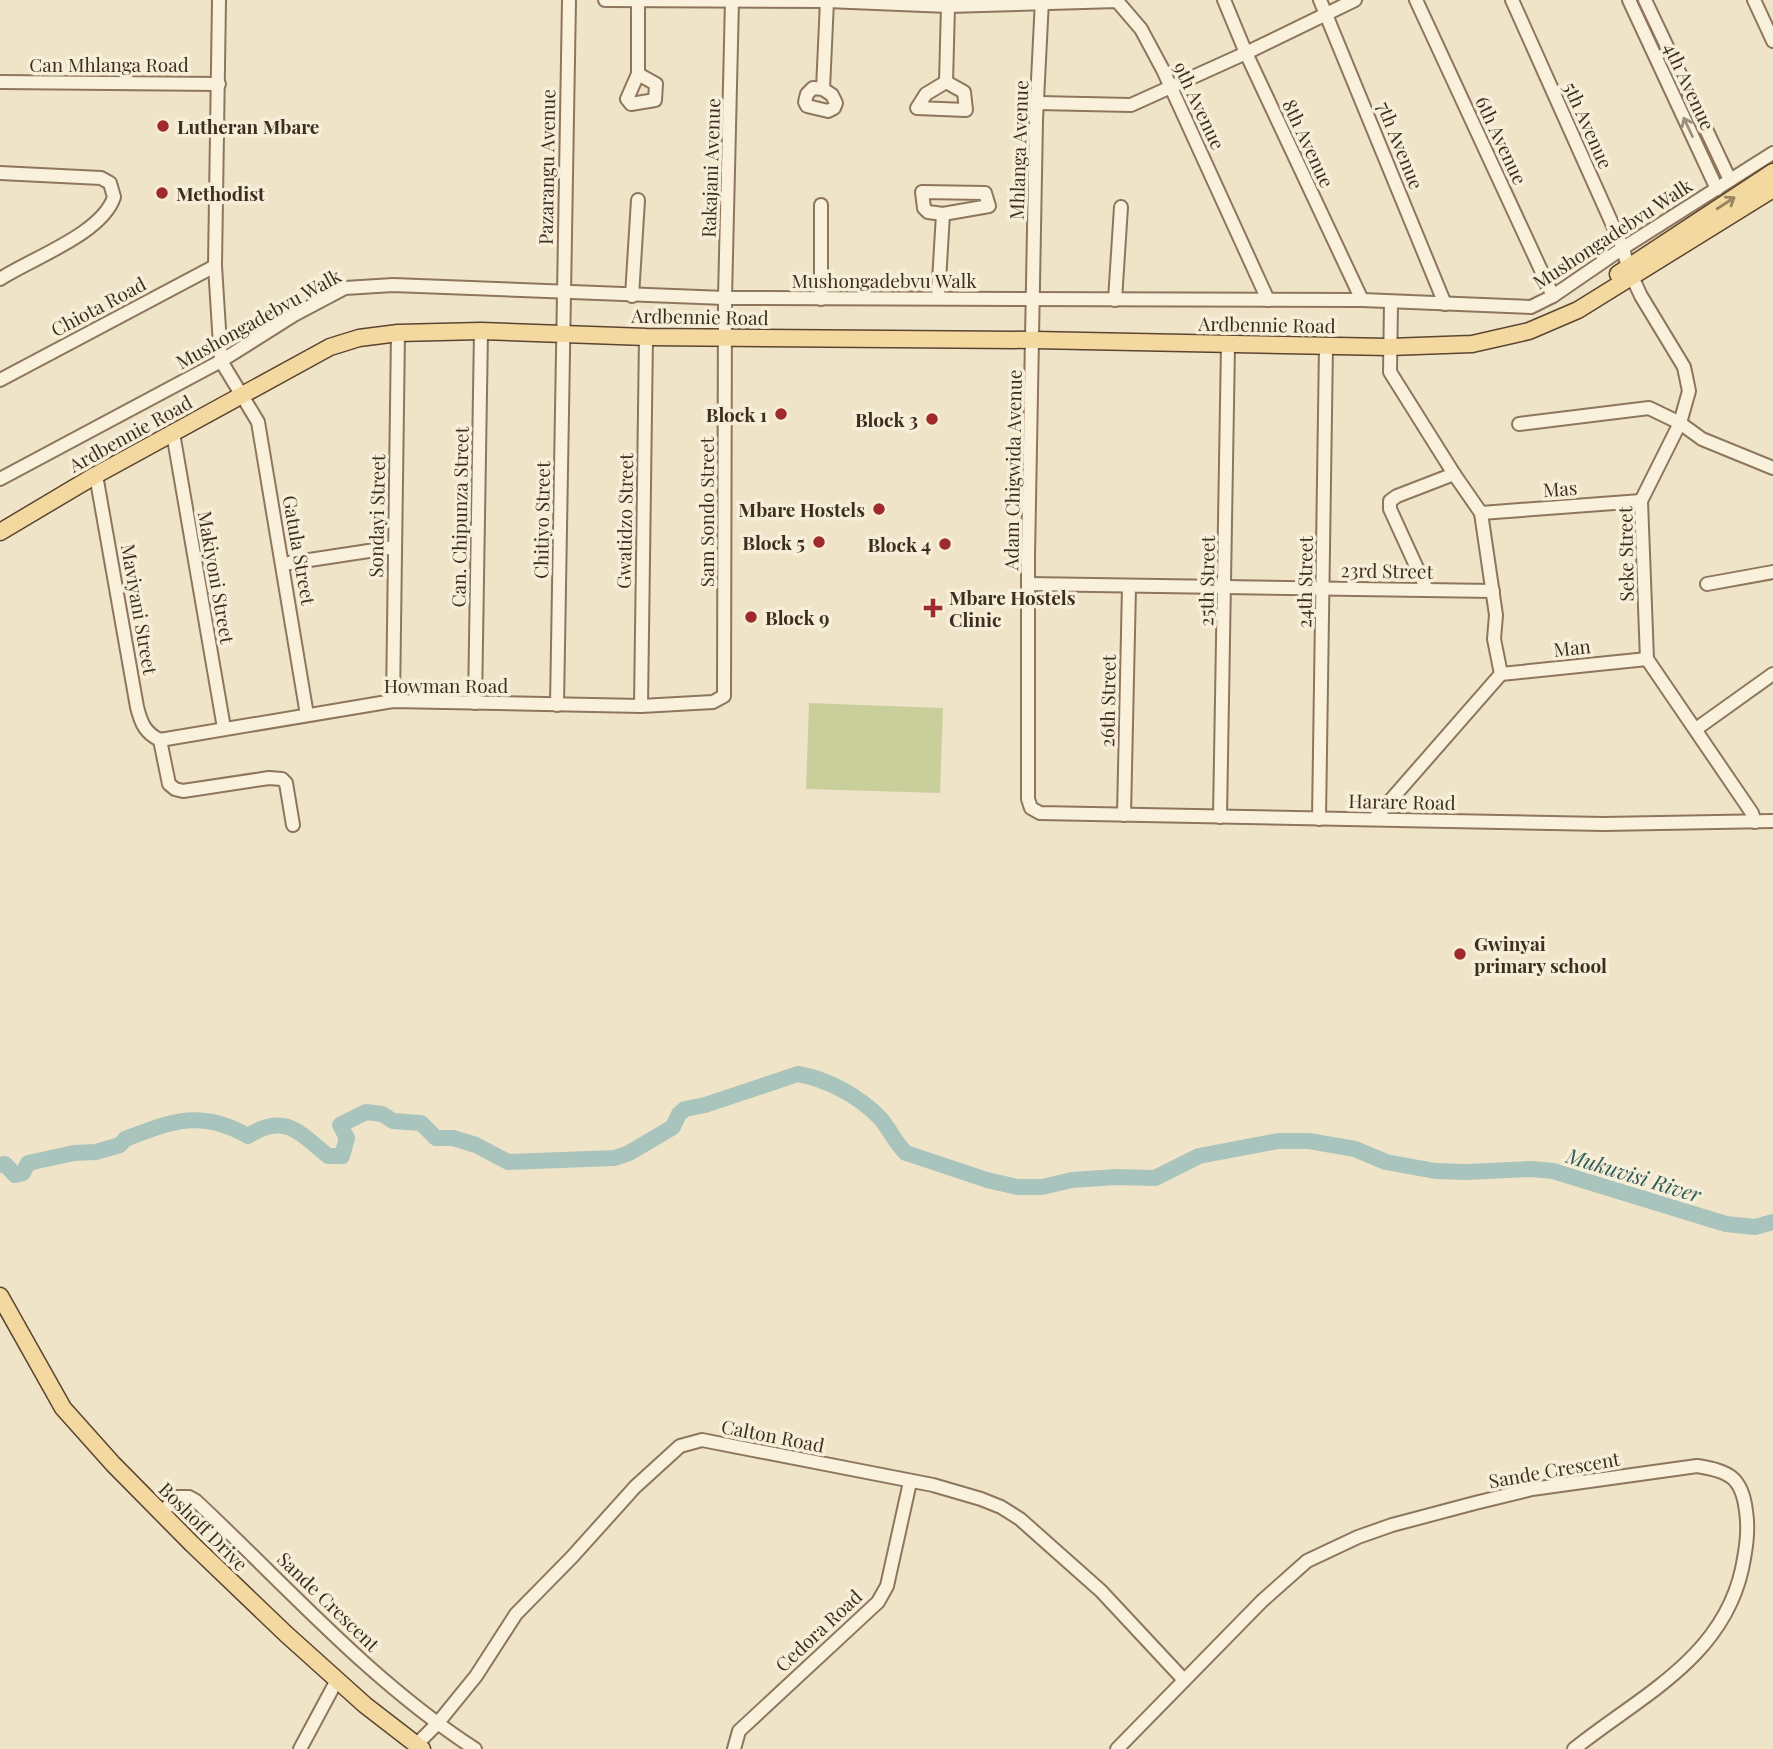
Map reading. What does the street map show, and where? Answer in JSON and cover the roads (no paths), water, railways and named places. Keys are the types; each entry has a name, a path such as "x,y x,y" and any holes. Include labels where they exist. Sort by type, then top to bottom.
{"main road":[{"name":"Ardbennie Road","path":"1,530 330,347 359,338 398,332 481,331 646,337 1034,340 1228,345 1389,347 1472,344 1529,331 1578,310 1773,172"},
{"name":"Ardbennie Road","path":"1630,273 1773,189"},
{"name":"Boshoff Drive","path":"0,1296 63,1408 161,1514 277,1626 365,1705 419,1747"}],"street":[{"path":"219,0 215,266 221,360"},
{"name":"Pazarangu Avenue","path":"563,335 569,0"},
{"name":"9th Avenue","path":"605,0 952,3 1117,0 1141,29 1171,86 1268,300"},
{"name":"Rakajani Avenue","path":"725,338 732,0"},
{"name":"8th Avenue","path":"1224,0 1246,53 1362,300"},
{"name":"7th Avenue","path":"1320,0 1445,304"},
{"path":"1038,103 1126,106 1246,53 1355,0"},
{"name":"6th Avenue","path":"1416,0 1553,296"},
{"name":"5th Avenue","path":"1512,0 1623,248 1630,273"},
{"name":"4th Avenue","path":"1629,0 1717,189"},
{"name":"4th Avenue","path":"1645,0 1730,180"},
{"path":"1754,0 1773,41"},
{"path":"638,1 638,74"},
{"path":"823,89 827,1"},
{"name":"Mhlanga Avenue","path":"1033,300 1042,2"},
{"path":"946,82 952,3"},
{"name":"Can Mhlanga Road","path":"0,82 219,84"},
{"path":"1702,157 1714,151"},
{"name":"Mushongadebvu Walk","path":"0,479 221,360 349,286 393,285 725,298 1362,300 1531,307 1553,296 1773,153"},
{"path":"0,173 101,178 110,183 114,197 106,213 93,226 0,279"},
{"path":"922,192 987,194 988,208 943,214 926,211 922,192"},
{"path":"632,296 638,200"},
{"path":"821,205 821,299"},
{"path":"1115,300 1121,207"},
{"path":"938,298 943,214"},
{"name":"Chiota Road","path":"0,380 215,266"},
{"name":"Seke Street","path":"1630,273 1687,373 1689,391 1680,423 1641,501 1647,659"},
{"name":"Adam Chigwida Avenue","path":"1031,807 1028,799 1033,300"},
{"path":"1375,818 1501,674 1494,639 1496,615 1481,513 1390,372 1391,303"},
{"name":"Can. Chipunza Street","path":"475,703 481,331"},
{"name":"Sondayi Street","path":"393,701 398,332"},
{"name":"Chitiyo Street","path":"557,705 563,335"},
{"name":"Gwatidzo Street","path":"641,706 646,337"},
{"name":"Sam Sondo Street","path":"725,338 725,687"},
{"name":"25th Street","path":"1220,817 1228,345"},
{"name":"24th Street","path":"1319,819 1326,346"},
{"name":"Gatula Street","path":"221,360 258,422 307,715"},
{"path":"1519,424 1649,408 1680,423 1702,439 1773,468"},
{"name":"Makiyoni Street","path":"173,433 224,728"},
{"path":"1427,590 1390,509 1390,501 1454,474"},
{"name":"Maviyani Street","path":"96,475 137,708 147,732 160,740"},
{"name":"Mas","path":"1481,513 1641,501"},
{"path":"283,564 395,547"},
{"path":"1707,584 1773,572"},
{"name":"23rd Street","path":"1029,584 1493,591"},
{"name":"26th Street","path":"1124,815 1129,587"},
{"path":"1647,659 1752,813 1755,822"},
{"name":"Man","path":"1501,674 1647,659"},
{"path":"1696,729 1773,674"},
{"name":"Howman Road","path":"160,740 393,701 641,706 713,702 724,695 725,687"},
{"path":"160,740 169,784 175,789 183,791 269,778 282,779 286,783 293,825"},
{"name":"Harare Road","path":"1031,807 1040,813 1319,819 1604,824 1773,821"},
{"name":"Calton Road","path":"419,1747 476,1676 516,1614 635,1487 680,1446 702,1440 933,1486 1001,1507 1020,1519 1101,1591 1184,1680"},
{"name":"Sande Crescent","path":"1117,1749 1262,1601 1307,1561 1358,1536 1532,1489 1697,1466 1719,1469 1732,1476 1744,1493 1748,1524 1739,1581 1727,1614 1710,1639 1679,1670 1576,1748"},
{"name":"Cedora Road","path":"734,1749 739,1731 878,1602 887,1586 909,1482"},
{"name":"Sande Crescent","path":"161,1514 176,1497 189,1497 196,1501 384,1681 437,1724 475,1749"},
{"path":"300,1749 337,1680"}],"waterway":[{"name":"Mukuvisi River","path":"0,1165 5,1164 15,1175 23,1173 28,1163 74,1153 96,1152 120,1145 125,1139 157,1127 201,1120 248,1136 272,1126 291,1128 328,1156 342,1156 347,1138 340,1125 366,1112 382,1114 393,1121 421,1123 436,1138 453,1138 476,1145 508,1162 615,1158 629,1153 673,1127 679,1114 685,1109 798,1074 831,1084 862,1103 880,1118 906,1153 1017,1187 1042,1187 1072,1180 1116,1177 1155,1178 1199,1156 1278,1141 1309,1141 1355,1149 1386,1162 1435,1171 1553,1171 1726,1224 1755,1227 1773,1222"}],"place":[{"name":"Lutheran Mbare","path":"163,126"},
{"name":"Methodist","path":"162,193"},
{"name":"Block 1","path":"781,414"},
{"name":"Block 3","path":"932,419"},
{"name":"Mbare Hostels","path":"879,509"},
{"name":"Block 5","path":"819,542"},
{"name":"Block 4","path":"945,544"},
{"name":"Mbare Hostels Clinic","path":"933,608"},
{"name":"Block 9","path":"751,617"},
{"name":"Gwinyai primary school","path":"1460,954"}]}
